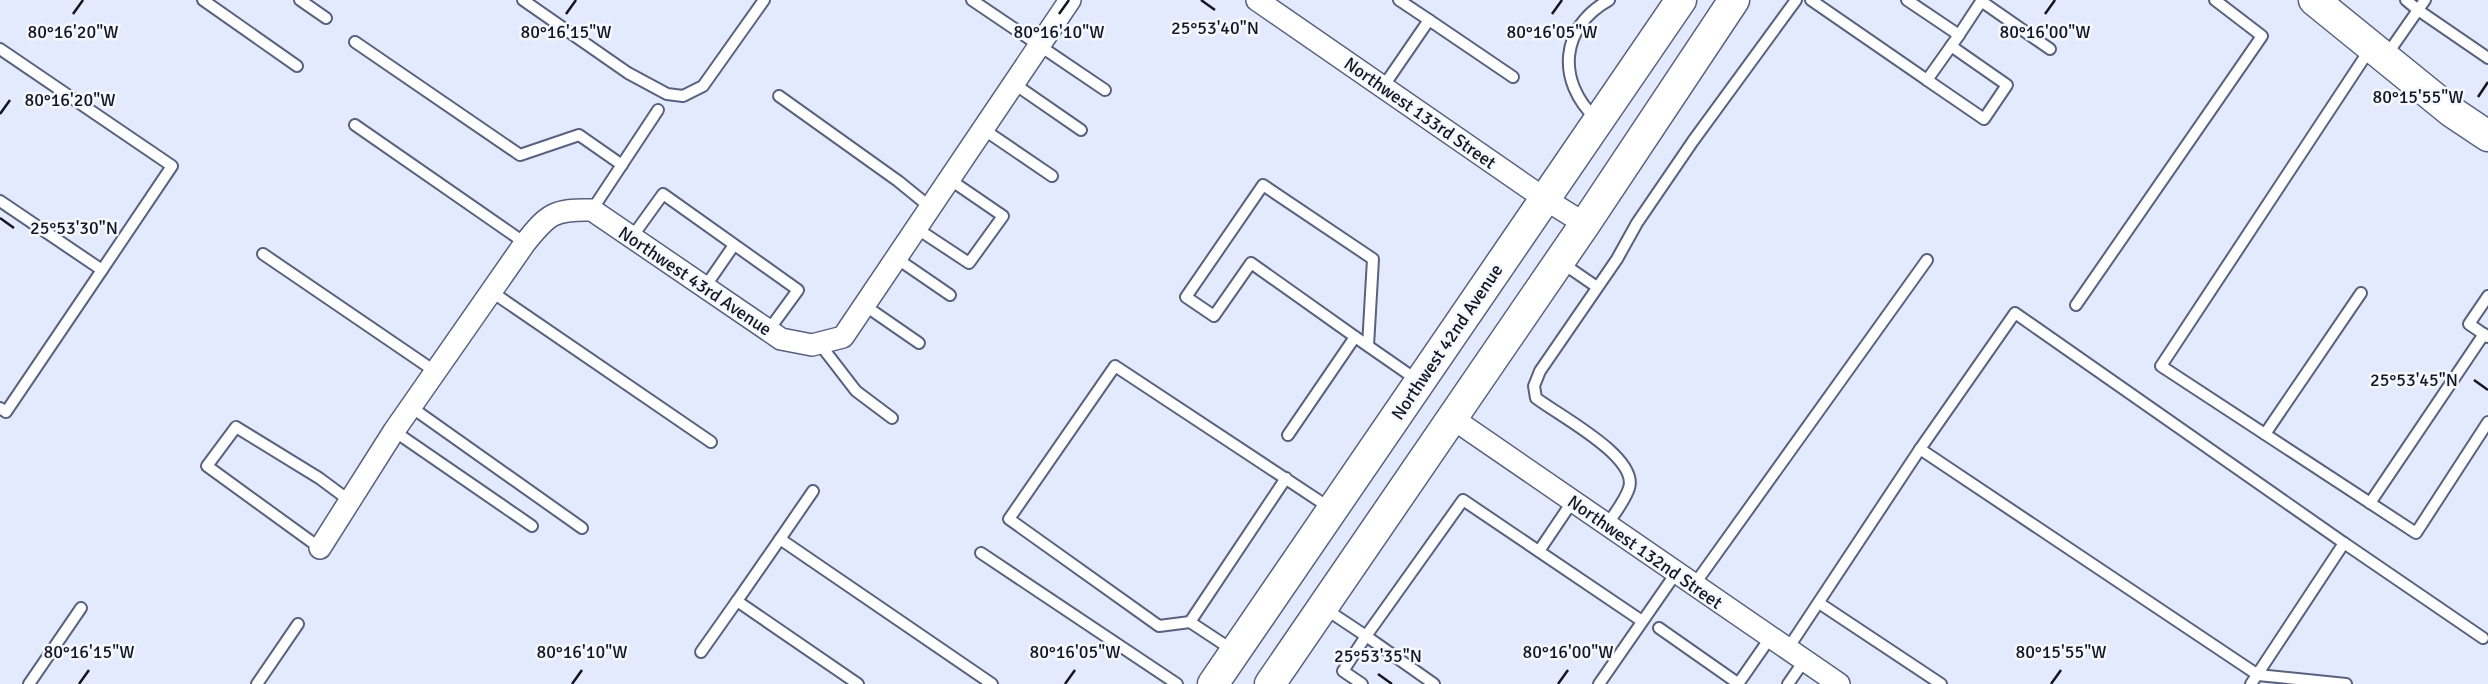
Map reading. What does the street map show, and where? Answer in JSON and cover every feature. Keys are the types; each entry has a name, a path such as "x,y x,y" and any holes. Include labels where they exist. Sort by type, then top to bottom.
{"main road":[{"path":"1270,684 1585,224 1734,0"},
{"path":"2314,0 2452,112 2488,136"},
{"name":"Northwest 42nd Avenue","path":"1213,684 1598,122 1676,1"},
{"path":"1416,387 1452,418"}],"street":[{"path":"819,343 843,337 1070,0"},
{"name":"Northwest 133rd Street","path":"1257,0 1585,224"},
{"path":"320,548 394,430 544,219 566,210 592,210"},
{"name":"Northwest 43rd Avenue","path":"592,210 781,340 812,345 819,343"},
{"name":"Northwest 132nd Street","path":"1452,418 1839,684"}],"lane":[{"path":"203,0 297,66"},
{"path":"300,0 326,18"},
{"path":"523,0 628,72 667,94 683,96 703,86 764,0"},
{"path":"972,0 1105,90"},
{"path":"1399,0 1513,77"},
{"path":"1598,122 1583,106 1572,87 1568,65 1571,44 1580,24 1596,8 1609,0"},
{"path":"1607,525 1630,486 1628,471 1615,454 1536,398 1534,386 1540,370 1637,223 1796,0"},
{"path":"1811,0 1984,119 2007,85 1951,46"},
{"path":"1907,0 1959,35"},
{"path":"2076,305 2262,36 2215,0"},
{"path":"2406,0 2488,58"},
{"path":"2425,0 2378,52 2161,366 2416,533 2488,422"},
{"path":"1927,80 1982,1 2050,49"},
{"path":"1383,87 1429,20"},
{"path":"355,43 520,155 579,135 622,165"},
{"path":"0,49 172,166 6,412 0,408"},
{"path":"1013,83 1081,130"},
{"path":"779,96 930,207"},
{"path":"592,210 658,110"},
{"path":"355,125 525,243"},
{"path":"983,129 1052,176"},
{"path":"916,228 969,263 1003,216 949,178"},
{"path":"1368,346 1373,259 1263,185 1186,297 1214,316 1251,263 1368,346 1416,387"},
{"path":"632,237 663,194 798,290 768,331"},
{"path":"0,201 102,270"},
{"path":"705,287 734,245"},
{"path":"262,254 436,372"},
{"path":"895,258 950,295"},
{"path":"1694,585 1927,260"},
{"path":"1559,261 1597,287"},
{"path":"492,292 711,442"},
{"path":"2265,434 2361,293"},
{"path":"2370,503 2486,336 2469,324 2488,296"},
{"path":"864,305 919,343"},
{"path":"1659,628 1738,684 1787,649 1920,449 2015,313 2483,638"},
{"path":"1288,435 1355,337"},
{"path":"819,343 856,391 892,418"},
{"path":"1235,651 1190,622 1159,626 1009,519 1115,366 1332,509"},
{"path":"411,407 582,528"},
{"path":"320,548 206,466 236,427 319,478 349,501"},
{"path":"394,430 532,526"},
{"path":"1920,449 2254,679 2346,684"},
{"path":"1190,622 1286,478"},
{"path":"701,652 813,491"},
{"path":"1362,684 1343,671 1463,500 1642,621"},
{"path":"1539,551 1572,502"},
{"path":"780,539 992,684"},
{"path":"2254,679 2344,544"},
{"path":"981,553 1177,684"},
{"path":"1599,684 1676,573"},
{"path":"737,601 858,684"},
{"path":"1819,603 1941,684"},
{"path":"1323,607 1434,684"},
{"path":"29,684 81,608"},
{"path":"257,684 298,624"},
{"path":"1787,649 1788,684"}]}
